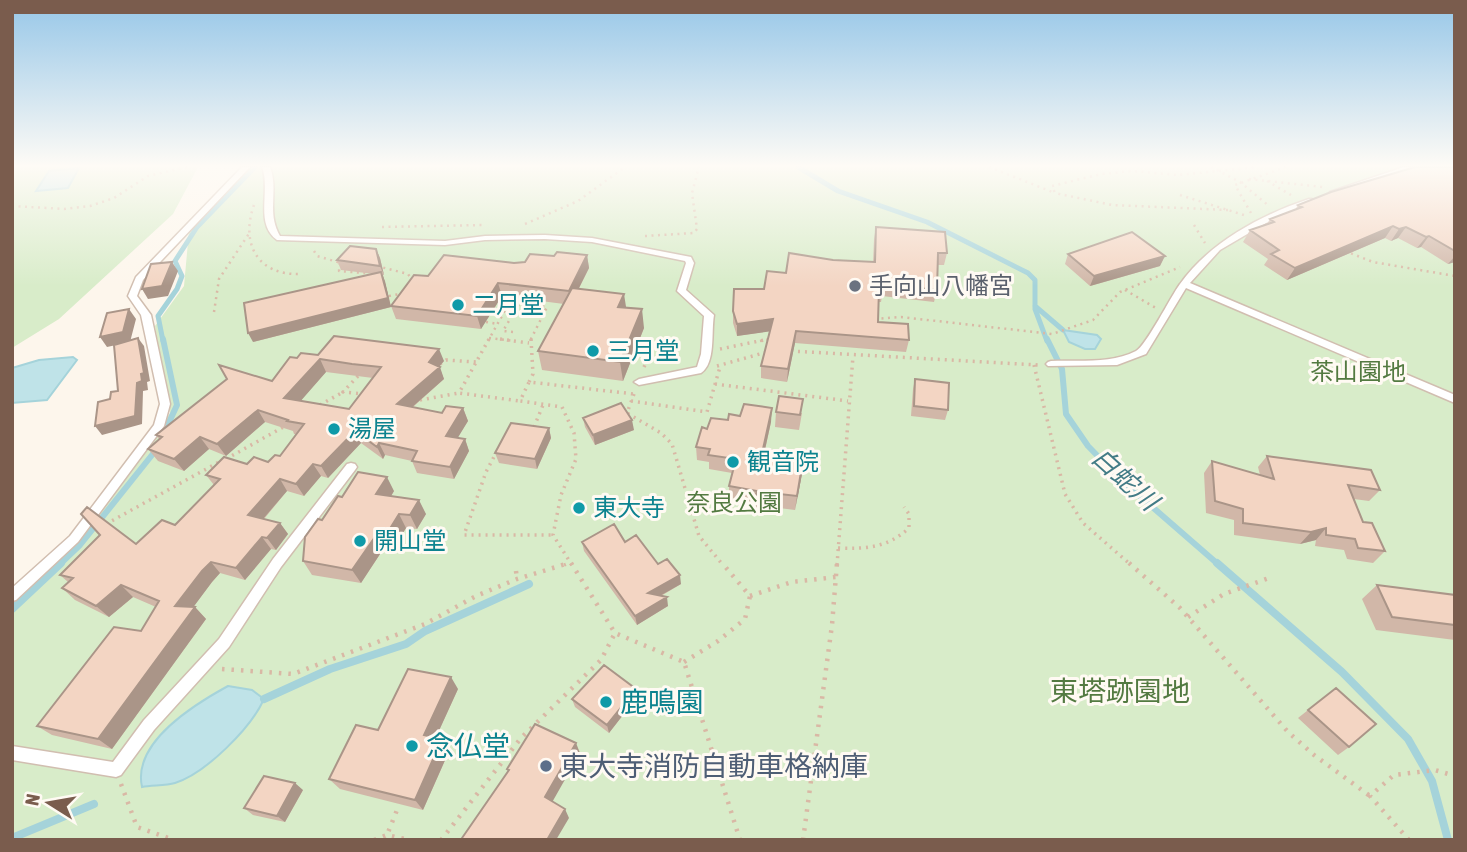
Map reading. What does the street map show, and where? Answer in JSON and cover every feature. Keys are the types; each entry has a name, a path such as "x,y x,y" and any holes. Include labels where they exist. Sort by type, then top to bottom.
{"lane":[{"path":"12,596 74,539 159,426 165,404 146,315 132,296 139,279 208,207"},
{"path":"267,207 269,227 276,238 445,243 485,238 545,237 592,240 688,259 690,262 681,291 709,315 706,327 708,352 704,363 701,370 639,382"},
{"path":"1051,365 1117,362 1143,352 1184,284 1217,248 1296,207"},
{"path":"1184,284 1455,399"},
{"path":"12,753 116,770 149,725 224,643 277,563 351,467"}],"path":[{"path":"20,207 44,209 84,207"},
{"path":"515,226 569,207"},
{"path":"680,234 694,233 697,229 694,207"},
{"path":"1153,207 1228,210"},
{"path":"1218,207 1253,218 1247,207"},
{"path":"1269,207 1278,214"},
{"path":"371,228 466,224 492,226"},
{"path":"1194,225 1202,242 1217,248"},
{"path":"214,312 217,282 226,263 250,232"},
{"path":"309,240 317,256 346,264"},
{"path":"1335,245 1373,262 1455,276"},
{"path":"340,263 339,271 363,273 370,266 384,266 393,272 408,274 412,280 421,280"},
{"path":"870,320 901,317 1046,333 1060,331 1093,320 1125,290 1179,267 1206,263"},
{"path":"1125,290 1166,313"},
{"path":"388,296 408,292"},
{"path":"459,393 514,294"},
{"path":"509,303 547,307 529,343 533,374 520,401"},
{"path":"513,332 503,331 519,304"},
{"path":"486,322 498,324"},
{"path":"708,352 778,337"},
{"path":"489,338 529,343"},
{"path":"704,363 720,366 777,349"},
{"path":"788,350 853,356 1051,365"},
{"path":"803,840 832,625 853,356"},
{"path":"436,366 446,360 477,362"},
{"path":"1034,365 1065,494 1083,523 1188,617 1288,732 1314,755 1370,796 1409,840"},
{"path":"720,366 707,412 631,401 627,413 661,433 672,444 699,536 750,596"},
{"path":"311,411 343,392 358,376"},
{"path":"530,382 634,394"},
{"path":"715,384 848,401"},
{"path":"343,392 369,394"},
{"path":"407,398 420,400 459,393 562,407 574,433 576,459 561,495 554,535 569,564 615,633 684,662 740,840"},
{"path":"534,427 543,405"},
{"path":"104,524 290,423"},
{"path":"502,443 486,472 464,535 554,535"},
{"path":"838,548 876,549 898,540 909,528 909,514 904,507"},
{"path":"202,667 293,674 425,624 476,596 517,579 569,564"},
{"path":"516,571 517,579"},
{"path":"750,596 814,577 836,577"},
{"path":"1188,617 1224,594 1272,577"},
{"path":"684,662 718,641 745,619 750,596"},
{"path":"442,840 521,738 601,660 615,633"},
{"path":"116,770 137,827 174,840"},
{"path":"1370,796 1394,775 1435,770 1455,775"},
{"path":"386,837 399,804"},
{"path":"374,840 386,837 409,840"}],"green space":[{"path":"12,207 177,207 173,214 59,319 12,348"},
{"name":"奈良公園","path":"212,207 1455,207 1455,840 12,840 12,604 76,544 170,413 155,326 184,286 189,231"}],"water":[{"path":"1063,330 1097,335 1101,339 1095,349 1085,349 1069,342"},
{"path":"73,357 77,360 47,400 12,403 12,368 39,360"},
{"path":"228,686 252,690 264,699 238,736 213,760 187,778 171,784 142,787 141,770 156,740 184,714"}],"building":[{"path":"1302,207 1455,207 1455,251 1429,236 1406,227 1399,229 1393,226 1295,268 1271,254 1279,250 1250,230 1274,222 1270,219"},
{"path":"876,227 945,232 947,253 938,253 937,290 884,284 883,290 879,289 878,322 908,324 909,340 796,331 788,369 761,366 773,319 737,324 733,311 734,289 764,289 767,271 786,273 789,253 833,260 875,262"},
{"path":"1132,232 1165,256 1094,276 1068,254"},
{"path":"350,246 376,249 380,266 337,260"},
{"path":"557,252 587,255 569,291 498,283 477,316 391,306 414,275 428,276 444,255 514,263 525,262 530,254 554,256"},
{"path":"172,262 162,286 142,289 151,264"},
{"path":"381,272 388,298 248,333 244,303"},
{"path":"572,288 624,294 618,307 642,309 620,362 538,351"},
{"path":"129,309 123,332 100,337 107,313"},
{"path":"334,336 439,349 429,362 440,367 397,404 442,413 446,406 463,408 446,436 465,439 450,467 412,461 417,451 379,443 377,447 355,431 321,466 313,464 296,484 280,479 248,515 280,523 267,538 262,537 236,568 211,562 202,571 175,606 195,607 98,739 37,726 114,627 141,631 159,601 121,585 96,606 62,588 73,578 60,575 100,535 81,514 87,507 136,544 162,520 175,525 220,479 206,475 224,457 247,464 254,457 268,462 275,455 280,456 304,424 258,410 217,444 200,437 174,459 148,449 162,437 156,435 227,379 219,365 272,381 290,357 297,358 301,353 318,355","holes":["320,359 381,367 349,409 284,398"]},
{"path":"138,338 144,373 141,374 142,381 137,383 135,416 95,426 98,402 110,399 111,392 118,391 114,345"},
{"path":"915,379 949,383 948,410 914,406"},
{"path":"779,396 803,399 800,415 776,412"},
{"path":"621,403 632,420 593,435 583,418"},
{"path":"744,404 772,408 763,449 784,452 783,457 803,460 797,496 780,494 779,498 756,495 757,491 729,486 736,459 708,455 710,449 696,447 702,427 707,429 711,418 728,420 729,414 740,416"},
{"path":"511,423 549,428 535,459 495,453"},
{"path":"1267,456 1371,470 1380,490 1348,485 1363,522 1372,523 1385,551 1358,548 1355,539 1326,535 1326,528 1311,532 1243,523 1243,509 1215,501 1212,461 1274,479"},
{"name":"開山堂","path":"358,472 387,477 376,494 419,500 410,515 399,514 386,535 377,534 352,570 303,561 305,537 318,519 322,520 338,496 342,497"},
{"path":"614,524 625,542 636,535 658,564 667,559 680,575 648,593 667,597 635,616 582,542"},
{"path":"1377,585 1455,595 1455,625 1392,617"},
{"name":"鹿鳴園","path":"604,665 636,689 607,725 572,699"},
{"path":"408,669 451,677 424,735 442,739 415,800 329,779 356,725 378,730"},
{"path":"1336,688 1376,724 1349,747 1308,710"},
{"path":"535,724 576,743 545,797 565,809 547,840 462,838 509,770 507,769"},
{"path":"264,776 295,783 277,816 244,808"}],"waterway":[{"path":"163,341 158,316 177,289 182,276 175,261 197,227 217,207"},
{"name":"白蛇川","path":"883,207 927,222 1028,273 1035,280 1035,306"},
{"path":"1035,306 1063,330"},
{"name":"白蛇川","path":"1035,306 1047,341"},
{"path":"163,339 177,405 165,431"},
{"name":"白蛇川","path":"1047,339 1062,369 1066,414 1088,446 1119,478 1219,565"},
{"path":"59,565 80,545 156,450"},
{"path":"12,609 61,563"},
{"name":"白蛇川","path":"1217,563 1342,672 1408,739 1432,781 1448,840"},
{"path":"264,699 330,669 406,644 425,631 529,584"},
{"path":"12,838 94,804"}],"place":[{"name":"手向山八幡宮","path":"855,286"},
{"name":"二月堂","path":"458,305"},
{"name":"三月堂","path":"593,351"},
{"name":"湯屋","path":"334,429"},
{"name":"観音院","path":"733,462"},
{"name":"東大寺","path":"579,508"},
{"name":"開山堂","path":"360,541"},
{"name":"鹿鳴園","path":"606,702"},
{"name":"念仏堂","path":"412,746"},
{"name":"東大寺消防自動車格納庫","path":"546,766"}],"park label":[{"name":"茶山園地","path":"1358,372"},
{"name":"東塔跡園地","path":"1120,691"}]}
